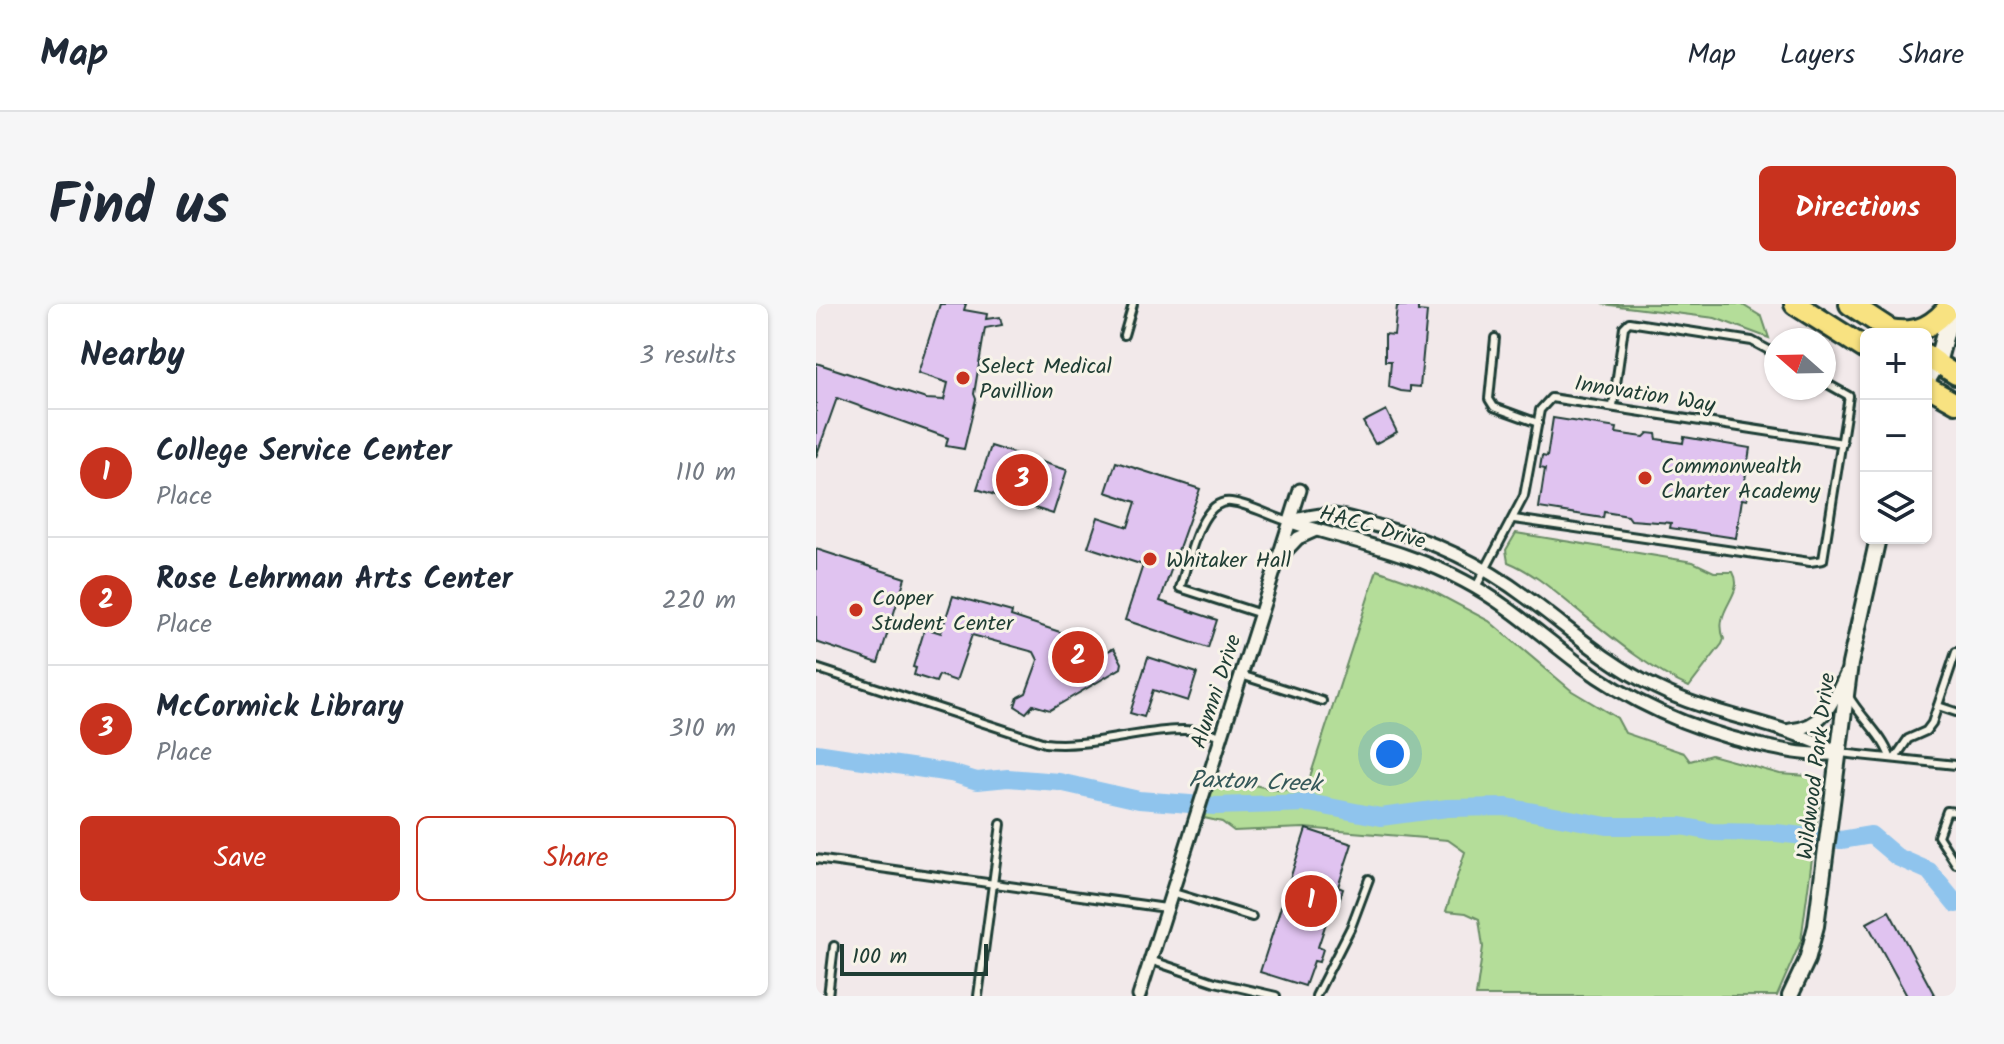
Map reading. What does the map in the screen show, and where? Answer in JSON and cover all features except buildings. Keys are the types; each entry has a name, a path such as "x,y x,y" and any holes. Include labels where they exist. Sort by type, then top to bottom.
{"highway":[{"path":"1795,304 1860,345"},
{"path":"1850,304 1887,328"},
{"path":"1926,328 1952,304"},
{"path":"1932,371 1956,375"},
{"path":"1932,375 1956,403"}],"main road":[{"path":"1932,362 1952,304"}],"street":[{"name":"Alumni Drive","path":"1139,996 1300,490 1320,512"},
{"name":"HACC Drive","path":"1290,522 1320,512 1413,536 1485,570 1523,594 1591,648 1642,681 1720,714 1785,730 1839,753"},
{"name":"HACC Drive","path":"1290,522 1406,555 1476,587 1600,678 1666,714 1760,745 1820,756 1839,753"},
{"path":"1277,561 1298,538 1316,530"},
{"name":"Wildwood Park Drive","path":"1797,994 1812,944 1827,853 1850,664 1877,544"},
{"path":"1785,730 1805,728 1823,716 1850,664"}],"lane":[{"path":"1124,335 1133,304"},
{"path":"1613,406 1625,324 1629,322 1752,341 1764,348"},
{"path":"1476,587 1514,519 1530,472 1538,423 1494,407 1489,399 1495,338"},
{"path":"1514,519 1817,562 1826,554 1849,396 1836,389"},
{"name":"Innovation Way","path":"1538,423 1541,407 1551,398 1843,443"},
{"path":"1261,614 1180,588 1200,525 1210,510 1221,502 1233,502 1290,522"},
{"path":"1893,758 1908,739 1926,731 1932,723 1956,652"},
{"path":"816,668 1045,743 1075,745 1189,730 1221,736"},
{"path":"1241,675 1322,701"},
{"path":"1846,691 1893,758"},
{"path":"1938,706 1956,712"},
{"path":"1839,753 1956,765"},
{"path":"1956,812 1947,811 1938,836 1956,864"},
{"path":"978,996 1001,824"},
{"path":"816,859 1166,908"},
{"path":"1316,996 1345,940 1369,879"},
{"path":"1171,892 1252,917"},
{"path":"828,996 834,946"},
{"path":"1150,960 1215,982 1276,996"}],"green space":[{"path":"1602,304 1741,304 1762,317 1766,328 1764,336 1715,318"},
{"path":"1516,533 1693,562 1714,572 1733,572 1735,588 1722,619 1722,644 1689,687 1674,680 1630,651 1543,582 1508,562 1506,550"},
{"path":"1377,570 1423,586 1489,621 1572,691 1617,718 1625,733 1684,753 1690,761 1711,755 1780,774 1809,776 1816,785 1822,784 1801,941 1777,996 1476,996 1483,947 1479,919 1466,913 1446,911 1465,852 1448,840 1304,828 1234,831 1222,822 1204,818 1214,785 1240,782 1277,790 1297,789 1299,784 1307,786"}],"waterway":[{"name":"Paxton Creek","path":"816,753 951,773 977,781 1008,778 1059,782 1139,800 1215,806 1309,803 1381,817 1447,808 1507,807 1607,826 1681,826 1712,832 1776,833 1841,840 1871,835 1897,857 1929,871 1956,904"}],"place":[{"name":"Select Medical Pavillion","path":"963,378"},
{"name":"Commonwealth Charter Academy","path":"1645,478"},
{"name":"McCormick Library","path":"1022,480"},
{"name":"Whitaker Hall","path":"1150,559"},
{"name":"Cooper Student Center","path":"856,610"},
{"name":"Rose Lehrman Arts Center","path":"1078,657"},
{"name":"College Service Center","path":"1311,901"}]}
